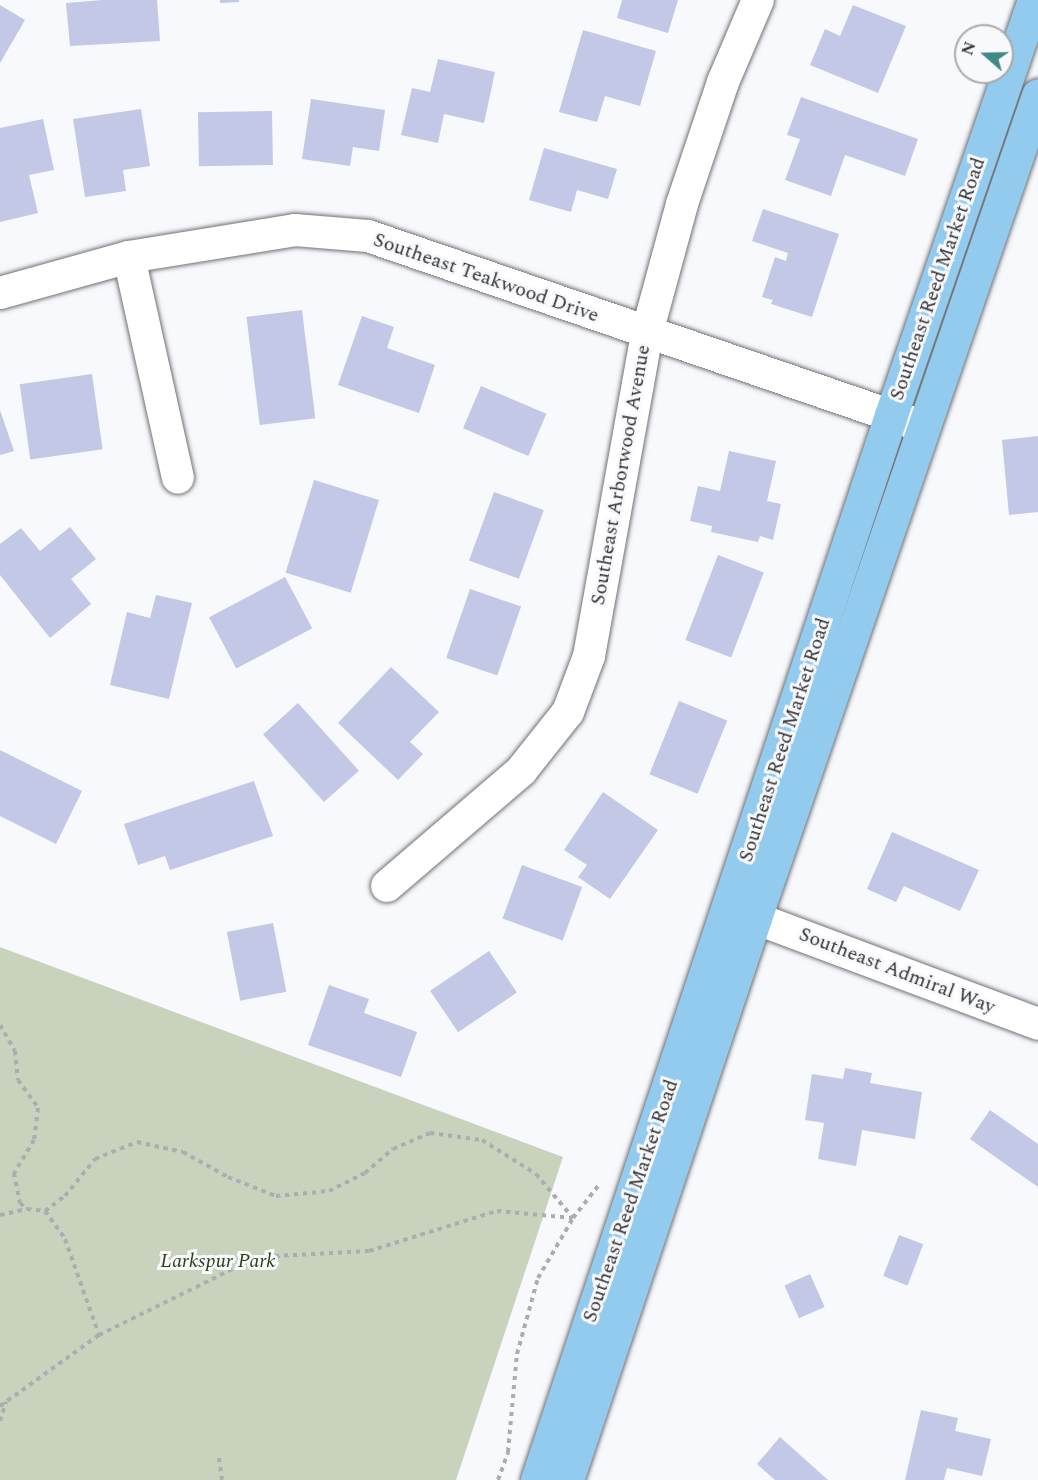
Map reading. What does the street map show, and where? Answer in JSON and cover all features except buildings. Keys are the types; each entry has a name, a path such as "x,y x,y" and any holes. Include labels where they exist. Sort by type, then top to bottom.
{"main road":[{"name":"Southeast Reed Market Road","path":"537,1480 891,415 1034,0"},
{"name":"Southeast Reed Market Road","path":"567,1480 755,918 926,427 1038,95"}],"street":[{"name":"Southeast Arborwood Avenue","path":"387,886 521,771 568,712 588,656 647,333 682,204 723,82 758,0"},
{"name":"Southeast Teakwood Drive","path":"0,293 129,257 296,230 368,236 926,427"},
{"path":"129,257 178,478"},
{"name":"Southeast Admiral Way","path":"755,918 1038,1024"}],"path":[{"path":"0,1025 15,1052 18,1080 38,1108 34,1140 14,1173 20,1203 27,1209"},
{"path":"0,1215 27,1209 45,1211 65,1196 95,1159 137,1142 183,1152 228,1177 276,1196 329,1191 364,1173 393,1149 430,1133 482,1140 536,1174 573,1218"},
{"path":"498,1480 508,1452 517,1354 538,1278 573,1218 604,1179"},
{"path":"45,1211 65,1239 99,1335"},
{"path":"0,1406 99,1335 257,1257 369,1251 496,1211 573,1218"},
{"path":"0,1421 6,1402"},
{"path":"219,1458 222,1480"}],"green space":[{"name":"Larkspur Park","path":"0,947 563,1157 456,1480 0,1480"}]}
